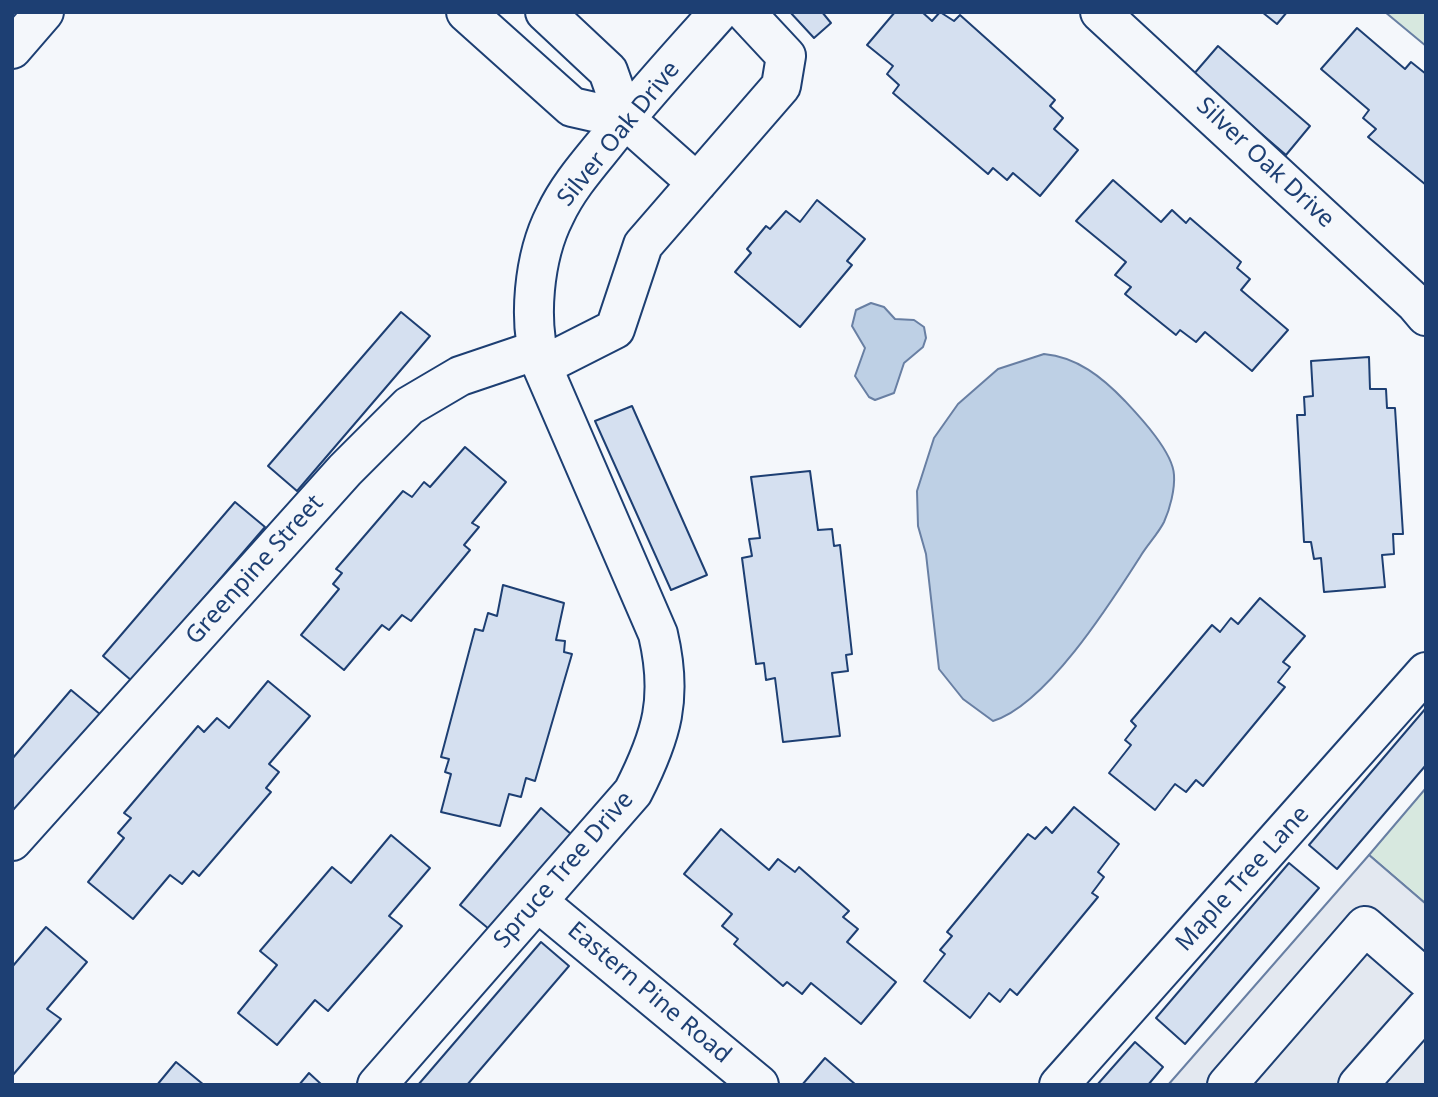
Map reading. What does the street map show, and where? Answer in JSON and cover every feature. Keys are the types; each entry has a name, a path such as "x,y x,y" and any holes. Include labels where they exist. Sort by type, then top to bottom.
{"street":[{"path":"12,49 44,12"},
{"path":"466,12 572,107 625,118"},
{"path":"545,12 608,71 625,118 697,183"},
{"name":"Silver Oak Drive","path":"539,358 535,298 542,254 554,216 573,183 625,118 719,12"},
{"name":"Greenpine Street","path":"12,841 345,470 409,406 460,376 539,358 615,328 643,246 781,86 786,56 745,12"},
{"name":"Silver Oak Drive","path":"1100,12 1406,293 1426,316"},
{"name":"Spruce Tree Drive","path":"377,1085 633,792 655,749 666,704 666,670 658,634 539,358"},
{"name":"Maple Tree Lane","path":"1059,1085 1426,672"},
{"name":"Eastern Pine Road","path":"538,902 759,1085"},
{"path":"1227,1085 1365,926 1426,979"},
{"path":"1358,1085 1426,1008"}],"shaded area":[{"path":"1385,12 1426,12 1426,46"},
{"path":"1426,788 1426,904 1369,855"},
{"path":"1369,855 1426,904 1426,1085 1168,1085"}],"water":[{"path":"871,303 884,307 895,319 914,320 924,327 926,338 923,347 904,363 894,393 875,400 869,397 855,376 865,348 852,326 856,310"},
{"path":"1044,354 1067,359 1088,370 1131,408 1155,435 1168,456 1174,475 1173,493 1162,526 1075,651 1034,695 1013,711 993,721 963,699 939,669 926,554 918,526 917,491 934,438 958,404 998,369"}],"building":[{"path":"790,12 822,12 831,23 814,38"},
{"path":"895,12 922,12 932,21 940,12 954,21 960,15 1055,100 1050,106 1063,118 1054,129 1078,150 1040,196 1013,173 1007,180 993,168 988,174 893,93 899,85 887,74 893,66 867,45"},
{"path":"1262,12 1287,12 1277,24"},
{"path":"1357,28 1405,69 1411,62 1426,74 1426,185 1368,137 1376,129 1363,118 1369,110 1321,69"},
{"path":"1218,46 1310,126 1286,155 1193,75"},
{"path":"1113,180 1161,222 1172,210 1186,223 1190,218 1241,262 1237,268 1250,279 1241,290 1288,330 1252,371 1205,332 1196,342 1180,330 1176,335 1125,294 1131,287 1115,275 1126,262 1076,221"},
{"path":"817,200 865,239 847,261 852,265 800,327 735,272 751,253 747,249 766,226 770,229 786,211 800,222"},
{"path":"401,312 430,336 297,491 268,466"},
{"path":"1369,357 1370,389 1386,389 1387,408 1395,408 1403,534 1393,534 1394,554 1382,555 1385,587 1324,592 1321,558 1314,559 1311,542 1304,542 1297,415 1305,415 1304,397 1313,396 1311,361"},
{"path":"632,406 707,575 671,590 595,421"},
{"path":"465,447 506,482 472,523 479,527 464,545 470,550 411,621 402,615 389,630 382,625 344,670 301,635 339,589 333,584 342,573 336,569 403,491 412,497 424,482 430,487"},
{"path":"810,471 818,530 832,529 834,546 840,545 852,654 846,655 848,671 832,673 840,736 783,742 775,678 766,680 764,663 756,664 742,558 752,556 749,539 760,538 751,477"},
{"path":"235,502 265,527 132,681 103,656"},
{"path":"503,585 564,603 556,640 565,641 564,652 572,654 535,781 526,778 521,797 509,794 500,826 441,812 451,774 445,772 449,759 441,757 475,629 483,631 488,613 497,616"},
{"path":"1260,598 1305,636 1283,662 1290,667 1278,682 1285,687 1203,786 1196,780 1186,792 1175,784 1155,810 1109,773 1131,745 1125,740 1136,726 1131,721 1212,625 1220,632 1231,618 1238,624"},
{"path":"268,681 310,716 269,764 279,772 266,788 271,792 199,876 193,871 182,884 170,875 133,919 88,882 124,838 118,833 131,818 124,813 198,726 204,732 217,718 229,728"},
{"path":"71,690 101,715 12,818 12,759"},
{"path":"1426,708 1426,765 1337,869 1309,845"},
{"path":"1074,807 1119,844 1098,872 1104,877 1092,893 1098,897 1017,995 1010,989 1000,1002 989,993 970,1018 924,981 945,954 940,950 952,936 947,932 1028,834 1035,839 1046,827 1052,833"},
{"path":"541,808 571,834 489,929 460,905"},
{"path":"721,829 769,870 778,859 795,872 799,867 849,911 843,917 858,929 847,942 896,982 861,1024 811,983 802,994 787,982 783,986 734,944 738,939 722,926 732,914 684,874"},
{"path":"391,835 430,868 389,916 402,926 328,1011 315,1000 277,1045 238,1013 277,965 260,951 332,867 351,883"},
{"path":"1289,863 1319,888 1185,1044 1156,1018"},
{"path":"46,927 87,962 47,1009 61,1019 12,1076 12,967"},
{"path":"541,942 569,966 467,1085 418,1085"},
{"path":"1135,1042 1163,1067 1148,1085 1097,1085"},
{"path":"825,1058 856,1085 802,1085"},
{"path":"176,1062 204,1085 157,1085"},
{"path":"309,1073 322,1085 299,1085"}]}
